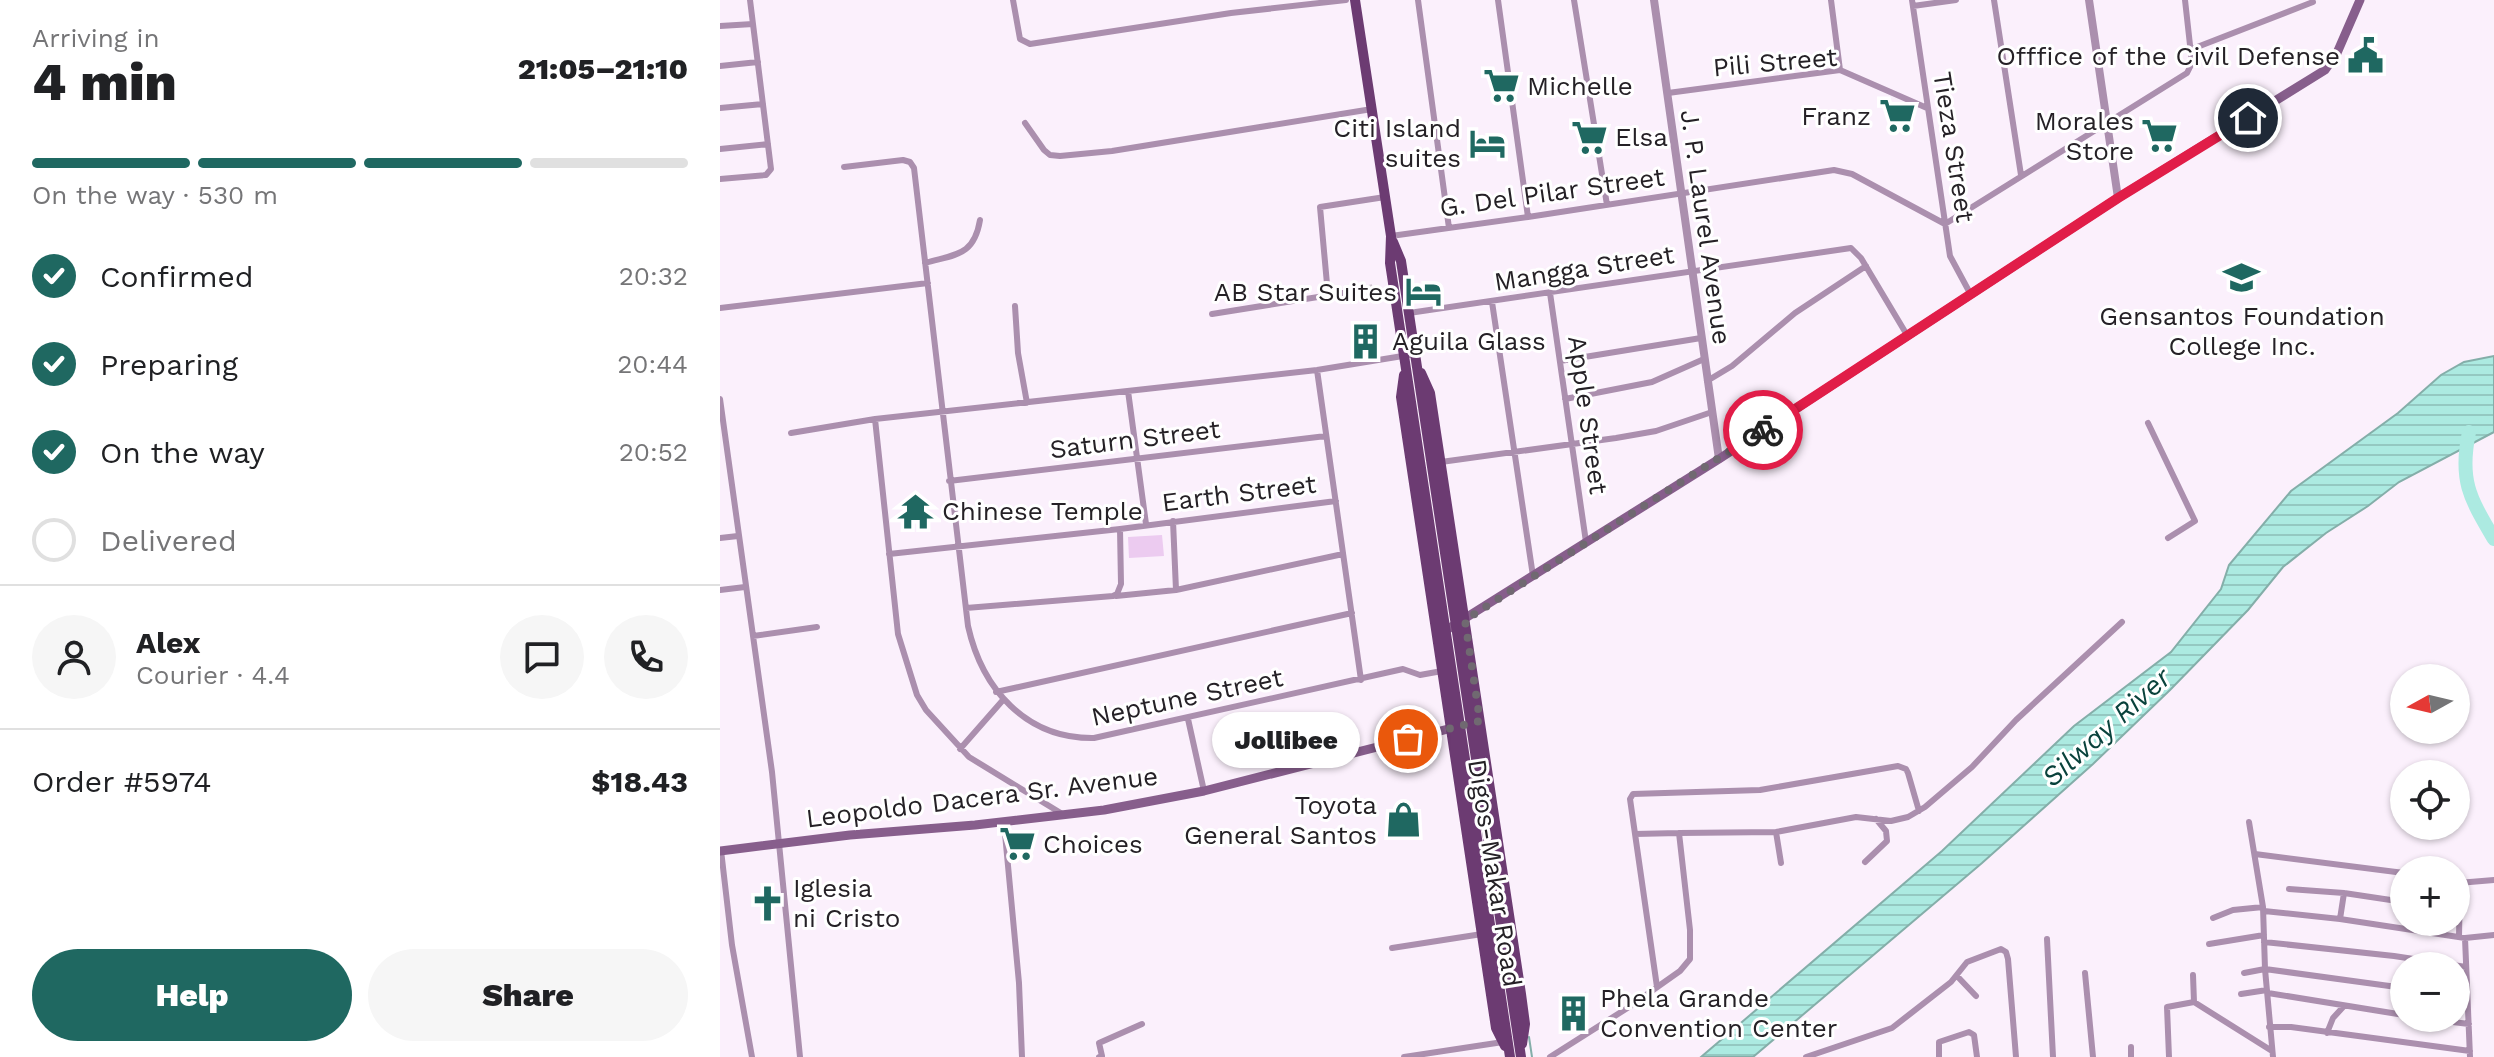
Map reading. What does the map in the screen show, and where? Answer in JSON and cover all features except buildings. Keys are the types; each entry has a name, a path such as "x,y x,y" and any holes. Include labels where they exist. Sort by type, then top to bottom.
{"main road":[{"name":"Digos-Makar Road","path":"1355,0 1391,236 1390,263 1410,358 1515,1055"},
{"path":"1437,636 1719,459 2118,198 2325,70 2337,53 2360,0"},
{"name":"Digos-Makar Road","path":"1391,236 1401,261 1409,313 1410,358 1401,397 1496,1028 1515,1055"},
{"name":"Digos-Makar Road","path":"1410,358 1430,393 1465,620 1525,1024 1515,1055"},
{"name":"Leopoldo Dacera Sr. Avenue","path":"721,850 1065,815 1204,791 1480,721"}],"street":[{"path":"720,179 769,173 750,0"},
{"path":"1013,0 1020,39 1030,44 1291,3 1346,0"},
{"path":"1418,0 1449,228"},
{"path":"1498,0 1528,217"},
{"path":"1574,0 1607,205"},
{"name":"J. P. Laurel Avenue","path":"1654,0 1719,459"},
{"path":"1831,0 1840,70"},
{"path":"1912,3 1956,0"},
{"path":"1994,0 2021,175"},
{"path":"2089,0 2118,198"},
{"path":"1945,224 2191,68 2192,49 2185,0"},
{"path":"2192,49 2313,2"},
{"name":"Tieza Street","path":"1912,3 1950,256 1971,295"},
{"path":"720,26 753,24"},
{"path":"720,66 758,62"},
{"name":"Pili Street","path":"1668,93 1840,70 1927,108"},
{"path":"720,108 763,104"},
{"path":"1025,123 1044,150 1050,155 1060,156 1112,151 1372,109"},
{"path":"720,149 768,144"},
{"name":"Neptune Street","path":"844,167 903,160 912,164 966,608 977,659 996,692 1018,713 1043,727 1084,738 1107,737 1403,669 1420,675 1442,671"},
{"name":"G. Del Pilar Street","path":"1391,236 1840,170 1945,224"},
{"path":"1328,295 1320,207 1385,197"},
{"path":"925,263 968,250 977,238 980,220"},
{"name":"Mangga Street","path":"1409,313 1851,248 1866,266"},
{"path":"1707,381 1732,366 1795,313 1866,266 1907,335"},
{"path":"720,308 928,283"},
{"path":"1212,314 1349,292"},
{"name":"Apple Street","path":"1550,293 1586,542"},
{"path":"1492,302 1533,576"},
{"path":"1015,306 1018,353 1027,403"},
{"path":"1560,361 1701,338"},
{"path":"791,433 817,426 1410,358"},
{"path":"1565,399 1652,382 1704,359"},
{"path":"1317,370 1361,680"},
{"path":"1128,391 1146,524"},
{"path":"720,399 781,843 800,1057"},
{"path":"1441,462 1656,431 1712,412"},
{"path":"875,419 898,634 906,665 926,710 960,749 989,771 1065,815"},
{"path":"2148,423 2195,521 2168,538"},
{"name":"Saturn Street","path":"949,481 1326,436"},
{"name":"Earth Street","path":"889,554 1336,501"},
{"path":"1173,521 1176,590"},
{"path":"1113,596 1121,584 1120,529"},
{"path":"720,538 738,536"},
{"path":"966,608 1176,590 1343,554"},
{"path":"720,590 745,587"},
{"path":"996,692 1352,613"},
{"path":"1635,834 1776,832 1831,821 1899,820 1919,811 1972,767 2016,720 2122,622"},
{"path":"753,636 817,627"},
{"path":"960,749 1003,700"},
{"path":"1188,719 1204,791"},
{"path":"1657,987 1630,799 1635,793 1760,790 1892,766 1906,769 1919,811"},
{"path":"1865,862 1887,841 1886,831 1875,818"},
{"path":"2249,822 2264,909 2265,969 2273,1055"},
{"path":"1004,823 1019,983 1022,1057"},
{"path":"1776,832 1781,863"},
{"path":"1550,1057 1680,971 1690,959 1679,833"},
{"path":"721,850 732,945 752,1057"},
{"path":"2255,854 2390,871"},
{"path":"2470,882 2494,880"},
{"path":"2289,889 2390,900"},
{"path":"2340,919 2344,893"},
{"path":"2213,918 2233,910 2264,909 2390,924"},
{"path":"1392,948 1482,934"},
{"path":"2457,936 2494,935"},
{"path":"2462,937 2464,952"},
{"path":"2209,944 2264,938 2390,955"},
{"path":"2047,939 2053,1057"},
{"path":"1806,1057 1884,1032 1957,976 1967,962 1998,950 2006,952 2016,1057"},
{"path":"2244,973 2265,969 2390,986"},
{"path":"2085,973 2093,1057"},
{"path":"2193,975 2194,1002"},
{"path":"1957,976 1976,996"},
{"path":"2241,994 2268,992 2390,1013"},
{"path":"2169,1057 2167,1007 2194,1002 2273,1055 2282,1057"},
{"path":"2327,1033 2333,1018 2344,1006"},
{"path":"1099,1057 1102,1056 1099,1043 1142,1024"},
{"path":"2269,1027 2470,1054 2469,1032"},
{"path":"1939,1057 1939,1042 1969,1032 1974,1035 1977,1057"},
{"path":"1404,1057 1503,1042"},
{"path":"2131,1047 2131,1057"}],"shaded area":[{"path":"1162,535 1164,556 1129,558 1128,537"}],"water":[{"name":"Silway River","path":"2494,356 2494,432 2399,482 2283,567 2248,610 2093,764 1982,863 1753,1057 1701,1057 1942,851 2074,726 2171,652 2221,589 2229,565 2291,491 2398,413 2441,375 2464,362"}],"waterway":[{"path":"2469,432 2466,477 2473,500 2494,539"},
{"path":"1529,1037 1532,1057"}],"tunnel":[{"path":"1349,292 1373,287"}],"way so far":[{"path":"1408,739 1480,721 1465,620 1763,430"}],"place":[{"name":"Offfice of the Civil Defense","path":"2366,56"},
{"name":"Michelle","path":"1501,86"},
{"name":"Franz","path":"1897,116"},
{"name":"Morales Store","path":"2160,136"},
{"name":"Elsa","path":"1589,137"},
{"name":"Citi Island suites","path":"1487,143"},
{"name":"Gensantos Foundation College Inc.","path":"2242,277"},
{"name":"AB Star Suites","path":"1423,292"},
{"name":"Aguila Glass","path":"1366,341"},
{"name":"Chinese Temple","path":"916,511"},
{"name":"Jollibee","path":"1408,739"},
{"name":"Toyota General Santos","path":"1403,820"},
{"name":"Choices","path":"1017,844"},
{"name":"Iglesia ni Cristo","path":"767,903"},
{"name":"Phela Grande Convention Center","path":"1574,1013"}],"route":[{"path":"1763,430 2118,198 2248,118"}]}
